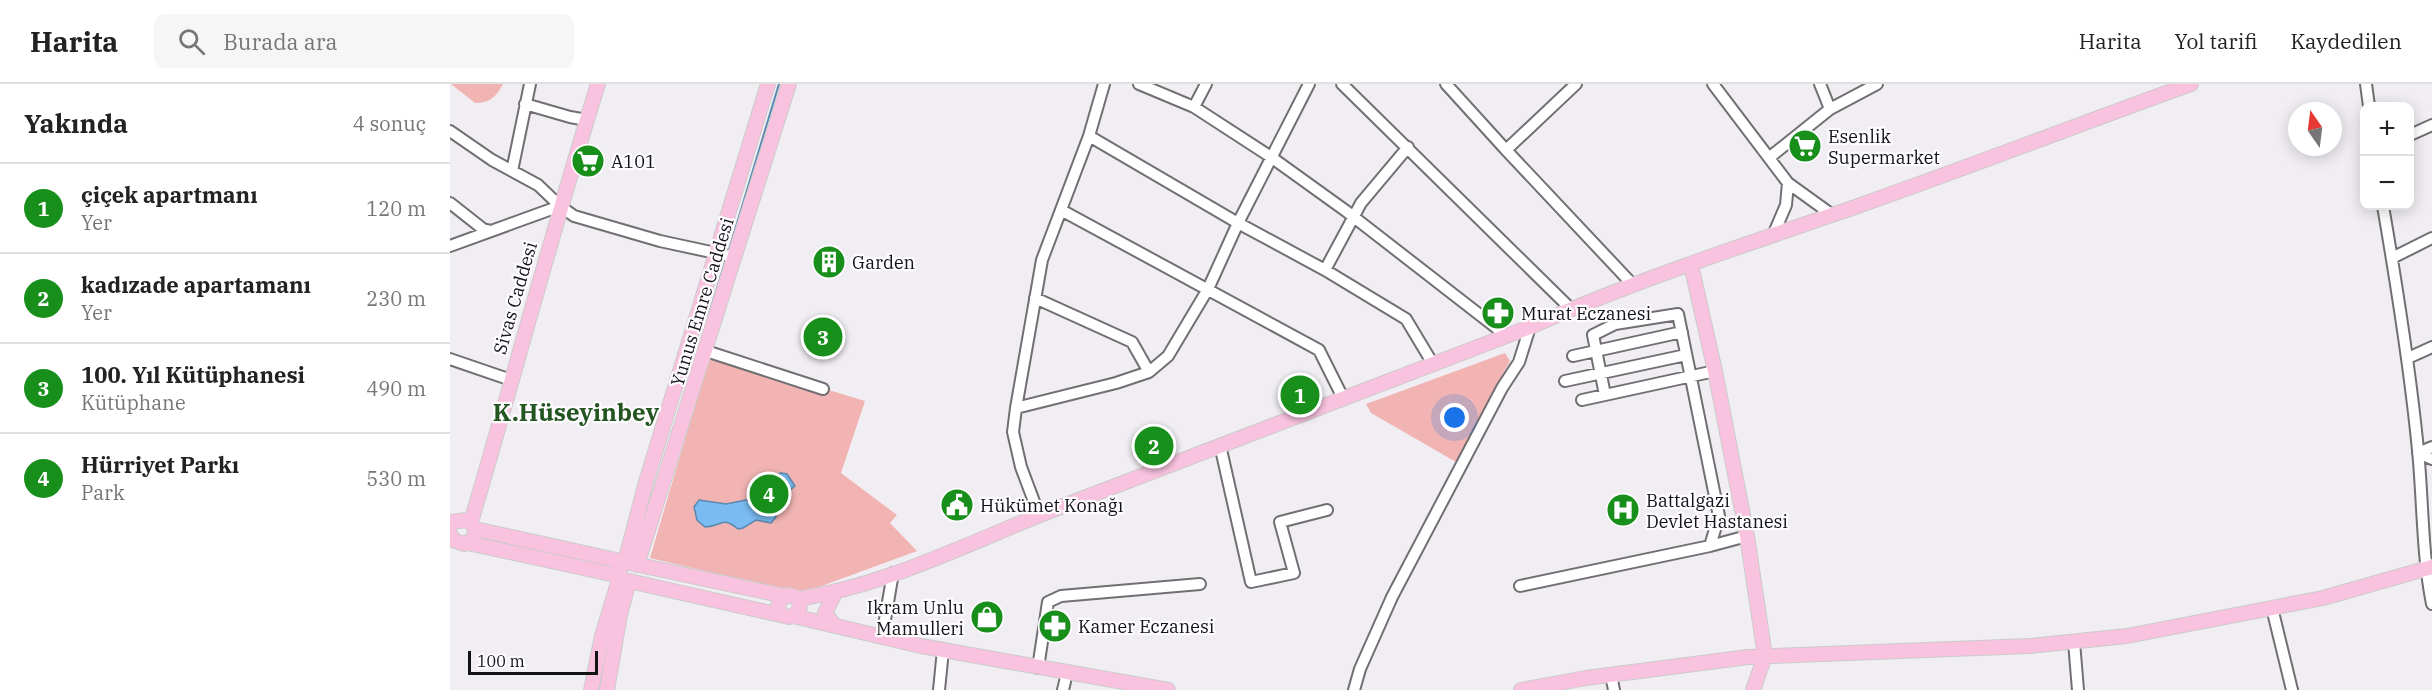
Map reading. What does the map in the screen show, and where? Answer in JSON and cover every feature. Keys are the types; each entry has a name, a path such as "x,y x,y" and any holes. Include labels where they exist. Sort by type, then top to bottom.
{"main road":[{"name":"Sivas Caddesi","path":"473,526 560,206 598,84"},
{"name":"Yunus Emre Caddesi","path":"631,563 646,482 768,84"},
{"name":"Yunus Emre Caddesi","path":"631,563 706,351 789,84"},
{"path":"1168,690 1038,668 882,637 468,543 460,544 451,532 463,519 473,526 791,597 836,593 893,573 1634,285 2191,84"},
{"path":"1691,265 1747,536 1765,656 1753,690"},
{"path":"468,543 474,537 473,526"},
{"path":"607,690 625,578 620,566 631,563"},
{"path":"1521,690 1611,675 1765,656 2030,646 2127,636 2323,598 2428,568"},
{"path":"591,690 602,636 625,578"},
{"path":"835,626 825,613 836,593"},
{"path":"788,616 800,608 791,597"},
{"path":"788,616 778,604 791,597"}],"street":[{"path":"512,171 530,84"},
{"path":"1039,515 1021,467 1012,432 1042,260 1089,136 1104,84"},
{"path":"1139,84 1194,107 1271,156 1354,217 1507,336"},
{"path":"1194,107 1206,84"},
{"path":"1016,408 1116,383 1149,372 1168,356 1208,289 1271,156 1309,84"},
{"path":"1342,84 1571,309"},
{"path":"1446,84 1634,285"},
{"path":"1506,150 1575,84"},
{"path":"1713,84 1788,183 1831,214"},
{"path":"1820,84 1830,109"},
{"path":"1770,157 1830,109 1877,84"},
{"path":"2366,84 2368,102"},
{"path":"525,104 587,120"},
{"path":"2414,133 2432,124"},
{"path":"450,131 538,185 574,216 660,241 734,257"},
{"path":"1089,136 1238,223 1325,270 1406,319 1432,364"},
{"path":"1325,270 1361,203 1408,147"},
{"path":"1774,233 1786,205 1788,183"},
{"path":"450,203 483,229 491,231"},
{"path":"450,246 560,206"},
{"path":"1061,210 1319,350 1343,398"},
{"path":"2384,210 2408,358 2432,604"},
{"path":"2392,258 2432,238"},
{"path":"1035,298 1132,342 1149,372"},
{"path":"1605,395 1593,335 1615,324 1678,314 1719,516 1710,546"},
{"path":"1354,690 1360,669 1392,597 1502,388 1519,362 1530,327"},
{"path":"1573,356 1682,332"},
{"path":"2408,358 2432,347"},
{"path":"706,351 823,389"},
{"path":"1137,351 1159,364"},
{"path":"1565,381 1686,354"},
{"path":"450,359 511,380"},
{"path":"1581,400 1714,371"},
{"path":"1220,445 1251,582 1294,573 1280,522 1327,510"},
{"path":"2418,453 2432,447"},
{"path":"2418,453 2432,459"},
{"path":"1520,586 1710,546 1747,536"},
{"path":"882,637 893,573"},
{"path":"1038,668 1048,602 1052,598 1200,584"},
{"path":"2272,608 2292,690"},
{"path":"2074,642 2078,690"},
{"path":"939,690 943,650"},
{"path":"1063,690 1067,673"},
{"path":"1611,675 1614,690"}],"shaded area":[{"path":"451,84 503,84 492,98 485,102 475,103"},
{"path":"1505,353 1510,361 1456,462 1371,413 1366,404"},
{"path":"710,354 865,401 841,473 897,515 890,523 917,551 800,594 650,558"}],"water":[{"path":"781,473 787,474 795,486 778,501 776,517 771,523 756,520 738,529 725,522 705,527 697,520 694,507 699,500 726,504 746,500 761,508 768,508 772,500 760,489 768,479"}],"waterway":[{"path":"728,253 779,84"},
{"path":"708,317 726,259"}],"place":[{"name":"Esenlik Supermarket","path":"1805,146"},
{"name":"A101","path":"588,161"},
{"name":"Garden","path":"829,262"},
{"name":"Murat Eczanesi","path":"1498,313"},
{"name":"100. Yıl Kütüphanesi","path":"823,337"},
{"name":"çiçek apartmanı","path":"1300,395"},
{"name":"kadızade apartamanı","path":"1154,446"},
{"name":"Hürriyet Parkı","path":"769,494"},
{"name":"Hükümet Konağı","path":"957,505"},
{"name":"Battalgazi Devlet Hastanesi","path":"1623,510"},
{"name":"Ikram Unlu Mamulleri","path":"987,617"},
{"name":"Kamer Eczanesi","path":"1055,626"}],"district":[{"name":"K.Hüseyinbey","path":"576,412"}]}
